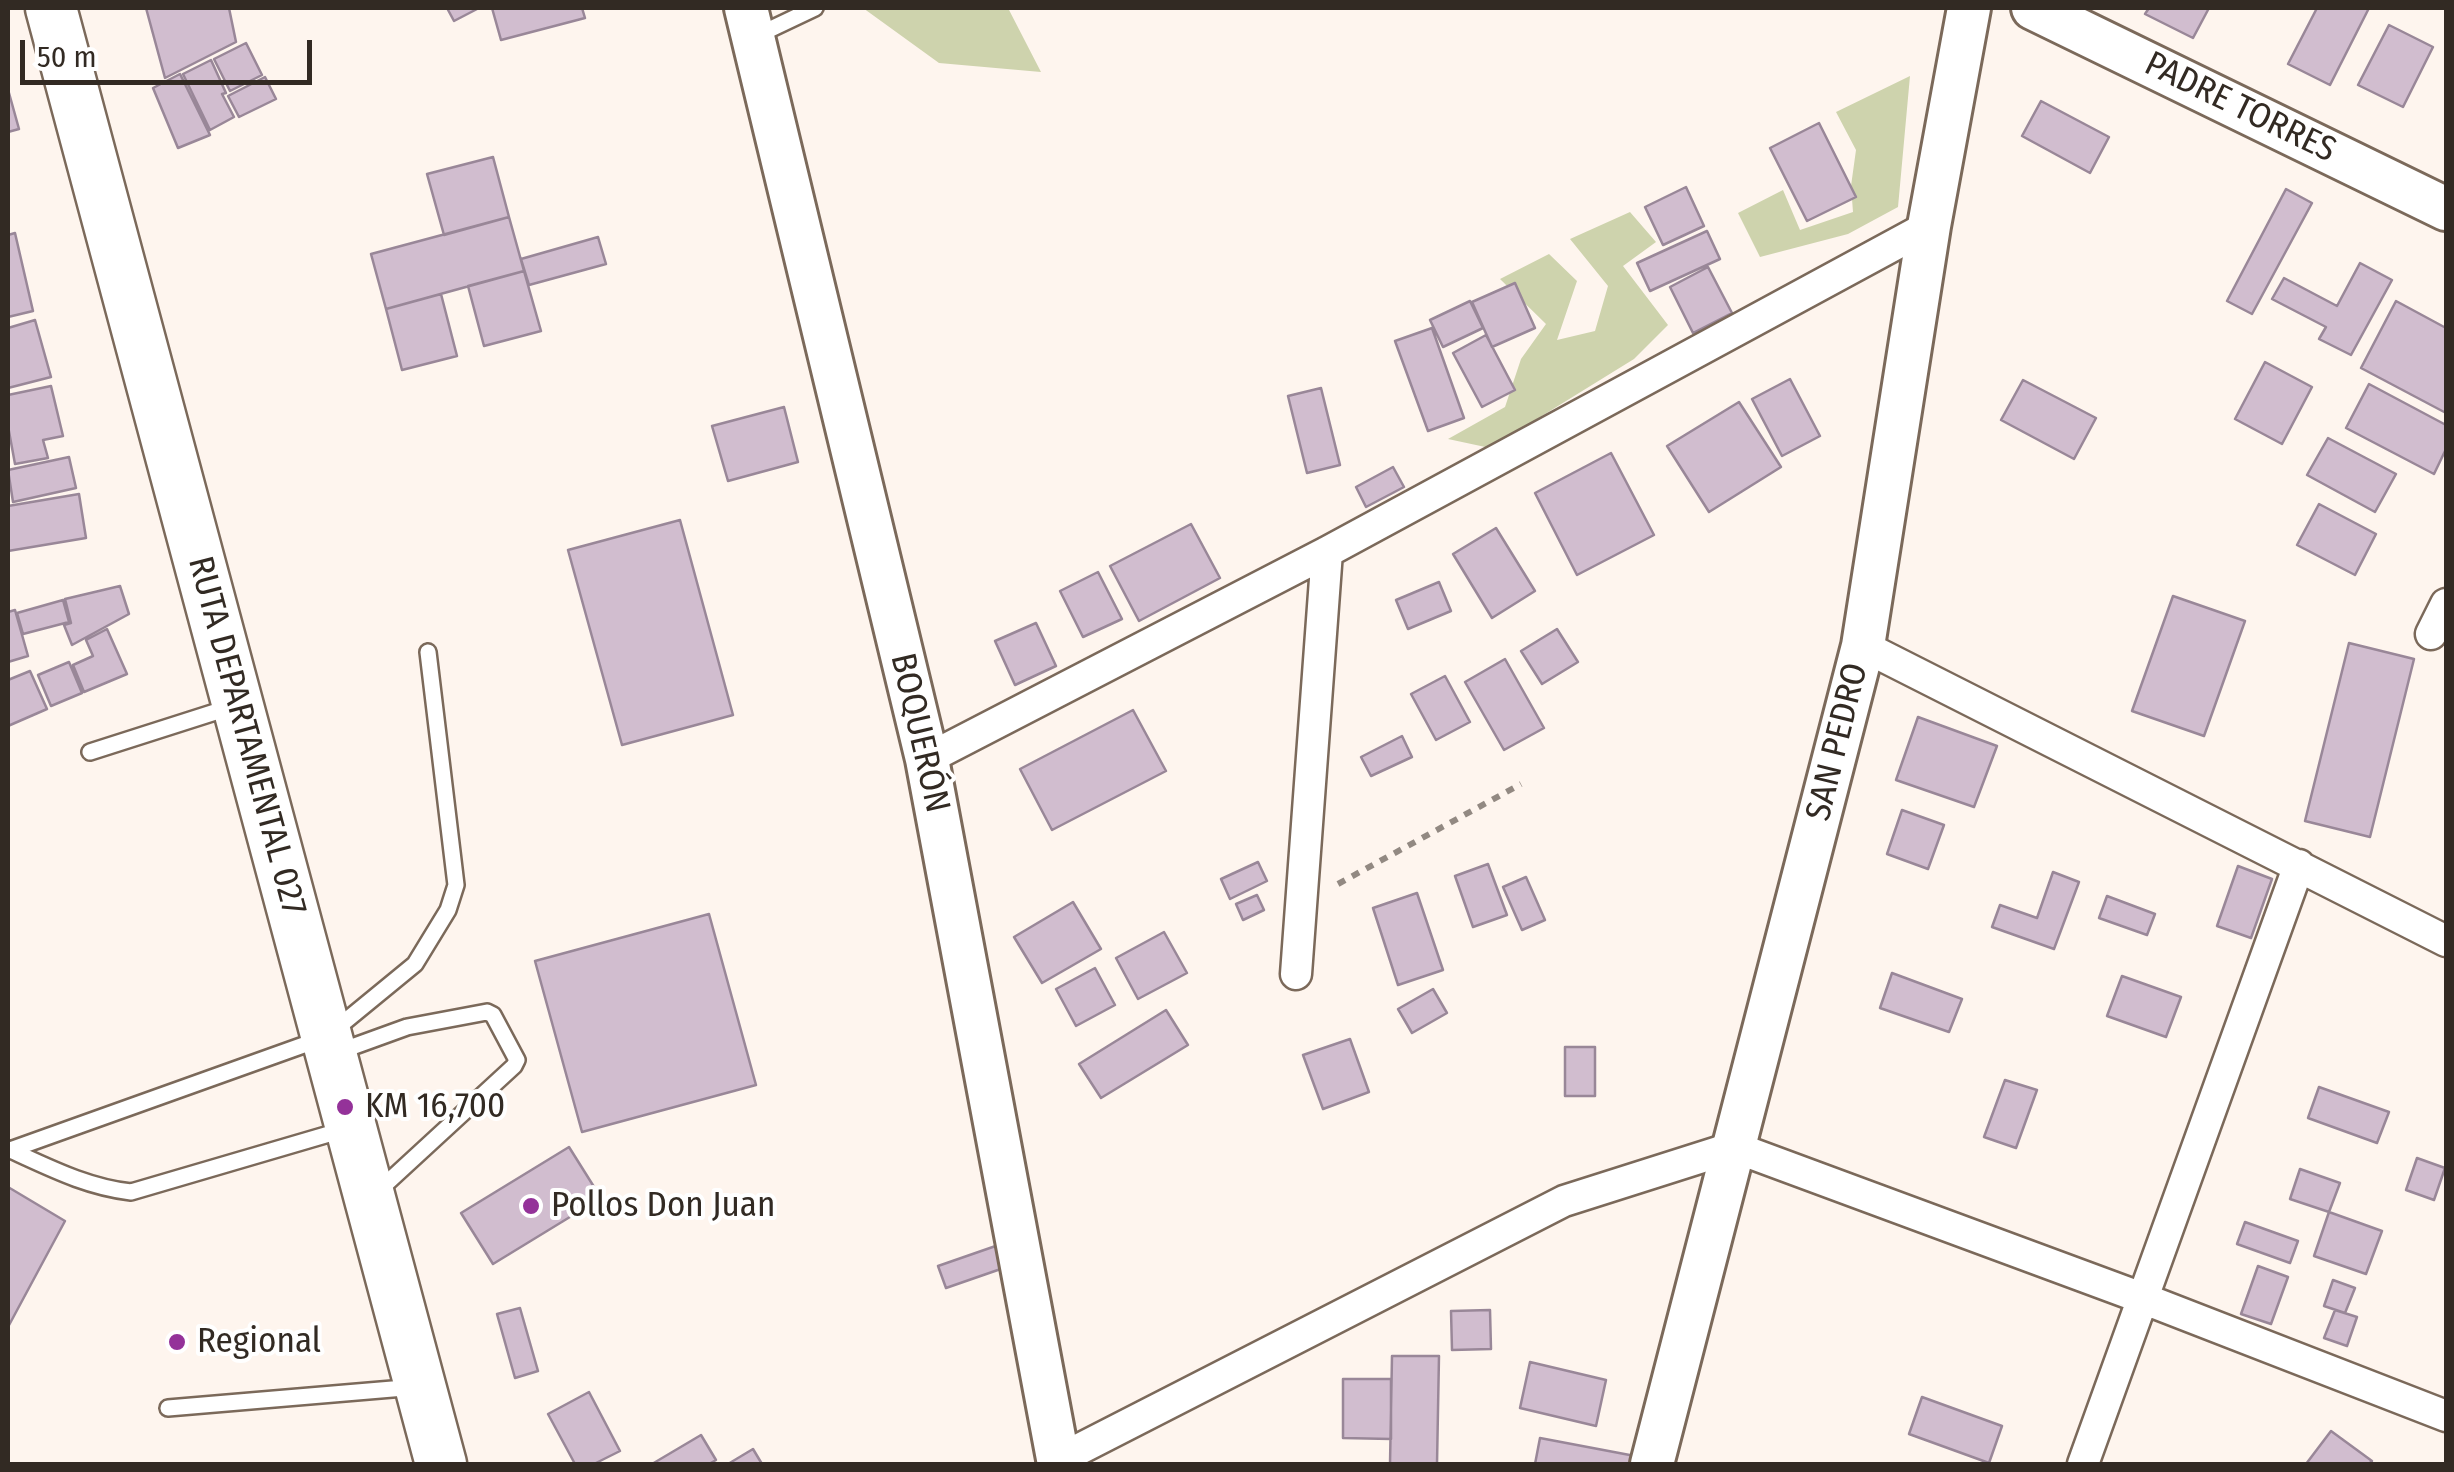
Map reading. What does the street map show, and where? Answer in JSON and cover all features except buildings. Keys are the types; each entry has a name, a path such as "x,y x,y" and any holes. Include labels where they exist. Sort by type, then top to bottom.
{"main road":[{"name":"RUTA DEPARTAMENTAL 027","path":"52,8 440,1464"}],"street":[{"name":"SAN PEDRO","path":"1652,1464 1863,646 1928,226 1969,8"},
{"name":"PADRE TORRES","path":"2033,8 2446,209"},
{"name":"BOQUERÓN","path":"749,23 927,759 1059,1462"},
{"path":"927,759 1327,552 1928,226"},
{"path":"1296,974 1327,552"},
{"path":"2431,634 2446,604"},
{"path":"1863,646 2446,941"},
{"path":"2083,1464 2299,865"},
{"path":"1059,1462 1564,1201 1734,1148 2142,1298 2446,1416"}],"lane":[{"path":"749,23 815,8"},
{"path":"328,1046 415,964 448,910 456,885 428,652"},
{"path":"90,752 238,704"},
{"path":"9,1149 328,1046 407,1027 487,1012 493,1015 517,1060 370,1199"},
{"path":"9,1149 78,1181 131,1192 350,1128"},
{"path":"168,1408 420,1387"}],"path":[{"path":"1301,903 1521,784"}],"green space":[{"path":"863,8 1008,8 1041,72 939,63"},
{"path":"1910,76 1898,207 1848,234 1760,257 1738,213 1783,190 1800,230 1853,212 1851,186 1856,150 1836,112"},
{"path":"1630,212 1656,242 1623,266 1668,325 1634,359 1490,448 1448,439 1505,407 1521,359 1546,324 1500,279 1549,254 1577,281 1557,340 1595,331 1608,286 1570,239"}],"place":[{"name":"KM 16,700","path":"345,1107"},
{"name":"Pollos Don Juan","path":"531,1206"},
{"name":"Regional","path":"177,1342"}]}
